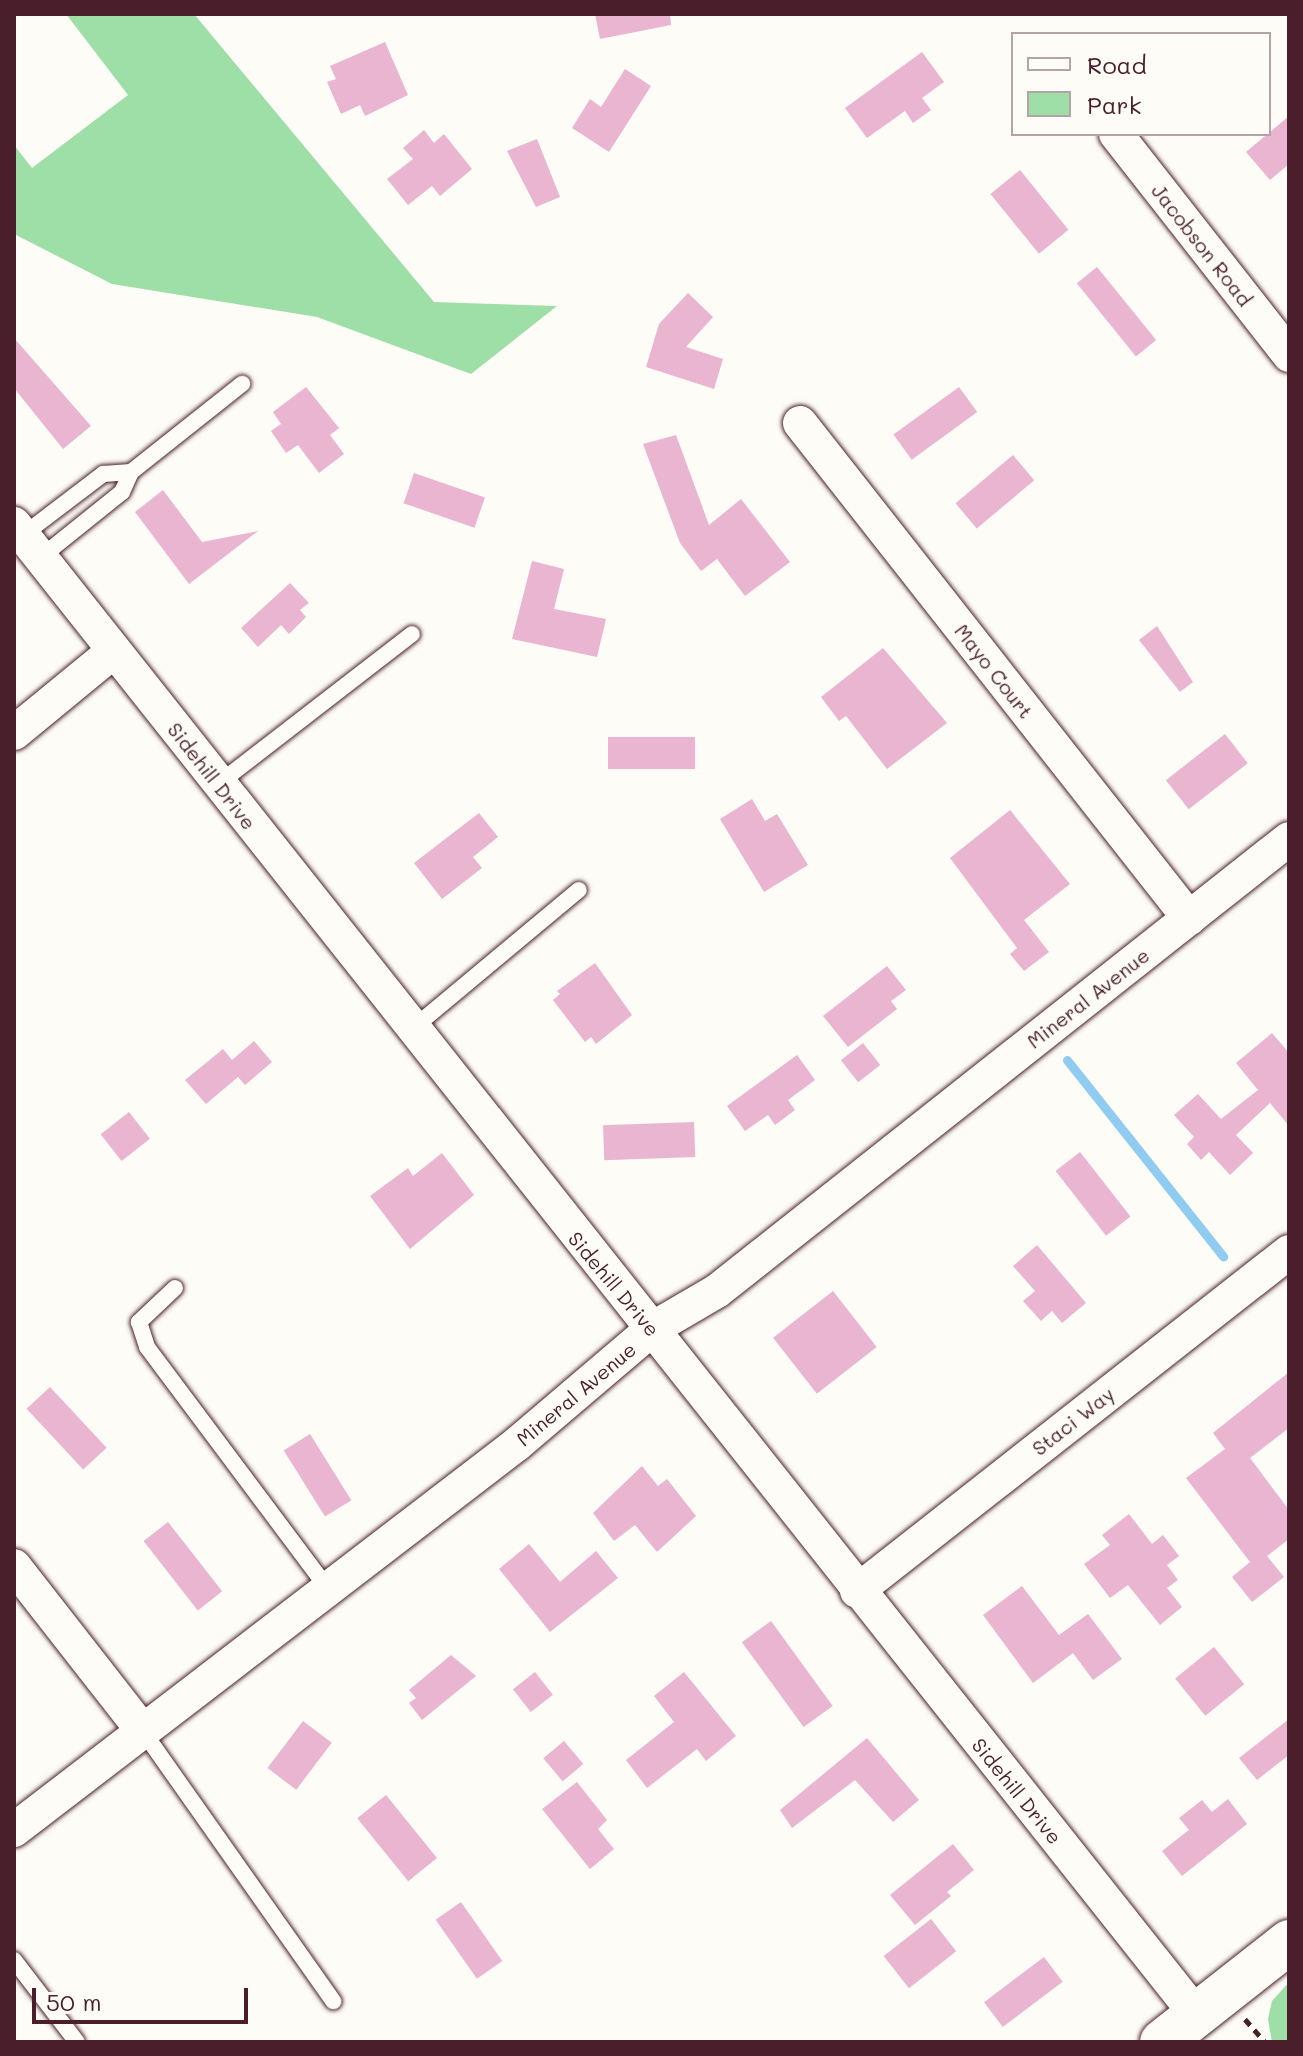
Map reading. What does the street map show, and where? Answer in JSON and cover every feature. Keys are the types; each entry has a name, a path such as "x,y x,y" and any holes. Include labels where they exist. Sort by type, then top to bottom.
{"main road":[{"path":"1162,2042 1206,2028 1289,1942"}],"street":[{"name":"Jacobson Road","path":"1118,136 1289,355"},
{"name":"Mayo Court","path":"800,423 1189,918"},
{"name":"Sidehill Drive","path":"26,539 1206,2028"},
{"path":"14,733 114,651"},
{"name":"Mineral Avenue","path":"14,1830 517,1444 652,1329 717,1291 1289,839"},
{"name":"Staci Way","path":"857,1591 1289,1252"},
{"path":"14,1566 142,1730"}],"lane":[{"path":"26,539 122,492 131,472 242,384"},
{"path":"26,539 103,474 131,472"},
{"path":"218,784 412,634"},
{"path":"412,1029 579,890"},
{"path":"175,1288 139,1322 147,1347 327,1588"},
{"path":"142,1730 333,2001"},
{"path":"14,1960 77,2042"}],"green space":[{"path":"66,14 194,14 434,302 557,306 471,374 317,317 112,284 14,234 14,145 32,168 128,95"},
{"path":"1289,1982 1289,2042 1272,2042 1268,2019 1272,2001"}],"building":[{"path":"595,14 670,14 671,25 600,39"},
{"path":"385,42 408,95 365,116 360,105 341,114 327,82 336,79 330,66"},
{"path":"922,52 944,82 922,98 931,110 913,123 905,111 867,138 845,108"},
{"path":"625,69 651,86 609,152 572,128 590,99 601,107"},
{"path":"1289,116 1289,164 1270,180 1246,152 1265,136 1271,136 1271,131"},
{"path":"424,130 434,143 444,134 472,169 440,196 432,186 408,205 387,179 413,159 403,148"},
{"path":"537,139 560,197 536,207 507,151"},
{"path":"1020,170 1068,230 1039,254 990,194"},
{"path":"1097,267 1156,340 1136,356 1077,283"},
{"path":"688,293 713,317 686,347 723,359 714,389 646,367 659,324"},
{"path":"14,338 91,426 63,449 14,388"},
{"path":"306,387 339,428 330,435 344,454 319,473 298,445 286,453 271,431 281,424 273,412"},
{"path":"959,387 977,412 912,460 893,435"},
{"path":"676,435 709,525 741,499 790,562 745,596 717,559 701,571 680,543 643,444"},
{"path":"1013,455 1034,480 977,528 956,503"},
{"path":"414,473 485,497 474,528 404,503"},
{"path":"163,490 202,542 258,531 189,584 135,512"},
{"path":"532,561 564,569 554,609 606,619 597,657 512,639"},
{"path":"290,583 309,603 300,610 306,617 289,634 281,625 258,647 241,628"},
{"path":"1157,626 1193,682 1180,692 1139,640"},
{"path":"883,648 947,723 887,769 846,716 839,721 821,697"},
{"path":"1225,734 1248,763 1189,809 1166,780"},
{"path":"608,737 695,737 695,769 608,769"},
{"path":"752,799 765,821 777,814 808,865 764,892 720,819"},
{"path":"1010,810 1070,884 1024,920 1049,952 1024,971 1010,954 1017,948 950,858"},
{"path":"479,813 498,837 473,857 482,868 442,899 414,863"},
{"path":"595,963 632,1015 596,1044 591,1037 585,1042 553,1000 560,994 557,991"},
{"path":"887,966 906,990 891,1001 897,1009 848,1047 823,1016"},
{"path":"1272,1033 1289,1053 1289,1126 1270,1103 1236,1135 1253,1153 1230,1175 1209,1152 1201,1160 1187,1144 1194,1137 1174,1115 1198,1094 1221,1119 1258,1090 1236,1063"},
{"path":"254,1041 272,1062 245,1085 238,1077 206,1104 185,1080 223,1049 232,1060"},
{"path":"863,1043 880,1065 858,1082 841,1060"},
{"path":"797,1055 815,1080 788,1100 795,1110 775,1125 768,1115 745,1131 727,1106"},
{"path":"129,1112 150,1139 122,1161 101,1134"},
{"path":"694,1122 695,1157 604,1160 603,1125"},
{"path":"1080,1152 1130,1217 1106,1236 1056,1171"},
{"path":"442,1153 474,1195 410,1249 370,1196 408,1168 413,1176"},
{"path":"1037,1245 1086,1303 1062,1323 1052,1311 1041,1321 1023,1301 1035,1291 1013,1266"},
{"path":"833,1291 877,1347 817,1394 773,1338"},
{"path":"1289,1372 1289,1428 1250,1458 1289,1510 1289,1539 1267,1556 1284,1577 1252,1602 1232,1577 1250,1562 1186,1478 1225,1449 1213,1433"},
{"path":"50,1387 107,1448 83,1470 27,1409"},
{"path":"310,1434 351,1500 325,1517 284,1450"},
{"path":"642,1466 658,1486 667,1479 696,1516 657,1552 635,1525 614,1541 593,1513"},
{"path":"1129,1514 1152,1544 1163,1535 1179,1556 1167,1565 1178,1580 1167,1588 1182,1607 1160,1625 1128,1585 1110,1598 1084,1564 1110,1545 1102,1535"},
{"path":"168,1522 222,1591 198,1610 144,1541"},
{"path":"529,1544 560,1582 596,1551 618,1578 550,1632 499,1569"},
{"path":"1022,1586 1059,1635 1088,1614 1122,1659 1093,1680 1073,1653 1033,1683 983,1615"},
{"path":"771,1621 833,1706 804,1727 742,1642"},
{"path":"1214,1647 1244,1684 1205,1716 1175,1678"},
{"path":"451,1655 476,1676 422,1720 409,1703 416,1698 409,1690"},
{"path":"535,1672 553,1695 531,1712 513,1689"},
{"path":"684,1672 736,1736 706,1761 697,1749 647,1788 626,1760 674,1722 654,1696"},
{"path":"1289,1719 1289,1755 1257,1780 1239,1758"},
{"path":"303,1721 332,1743 296,1790 267,1768"},
{"path":"867,1738 919,1800 893,1822 855,1780 792,1828 780,1810"},
{"path":"564,1741 583,1764 563,1781 543,1758"},
{"path":"577,1782 607,1820 598,1829 614,1849 590,1869 542,1809"},
{"path":"386,1795 437,1858 408,1881 357,1818"},
{"path":"1228,1799 1247,1824 1182,1876 1162,1851 1189,1830 1179,1818 1202,1800 1212,1812"},
{"path":"953,1844 974,1870 947,1892 951,1896 915,1925 890,1895"},
{"path":"461,1902 502,1961 477,1979 436,1920"},
{"path":"931,1919 956,1951 909,1988 884,1956"},
{"path":"1044,1957 1063,1982 1003,2027 984,2002"}],"waterway":[{"path":"1067,1060 1223,1256"}]}
